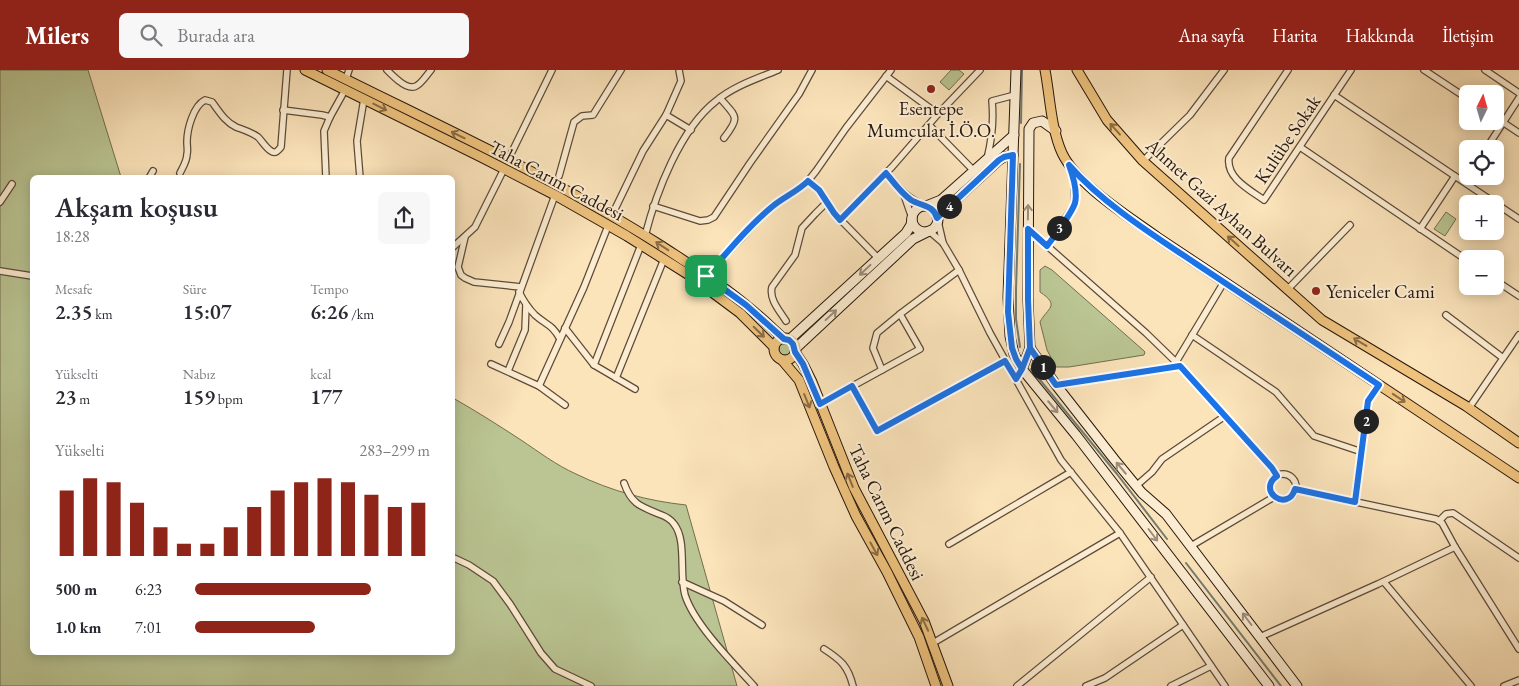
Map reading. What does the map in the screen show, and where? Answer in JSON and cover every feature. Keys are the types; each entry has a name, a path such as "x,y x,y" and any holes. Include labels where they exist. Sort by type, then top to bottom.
{"main road":[{"name":"Taha Carım Caddesi","path":"305,70 504,169 642,245 689,275 740,313 774,347"},
{"name":"Taha Carım Caddesi","path":"327,70 565,189 645,236 706,276 746,305 787,339"},
{"path":"1016,70 1008,312 1012,348 1016,359 1269,686"},
{"path":"1045,70 1062,153 1069,165 1085,182 1110,203 1157,237 1519,478"},
{"name":"Ahmet Gazi Ayhan Bulvarı","path":"1077,70 1106,120 1143,161 1322,320 1468,408 1519,443"},
{"path":"1022,369 1030,348 1028,300 1029,129 1033,123 1042,121 1056,131"},
{"path":"926,206 934,210 937,218 936,226 907,244 795,350 792,358 782,360 779,358 775,353 774,347 778,341 787,339 906,233 915,211 922,207 941,200 1014,135"},
{"path":"937,218 999,160 1013,155"},
{"path":"912,218 917,229 925,232 929,231"},
{"path":"787,339 793,344 795,350"},
{"path":"1030,348 1056,385 1136,486 1166,514 1297,686"},
{"name":"Taha Carım Caddesi","path":"795,350 803,364 854,488 924,621 948,686"},
{"name":"Taha Carım Caddesi","path":"782,360 799,380 834,468 856,516 887,572 919,637 936,686"}],"street":[{"path":"180,173 188,154 188,128 202,101 212,102 222,116 235,126 248,130 259,138 272,152 277,152 281,147 287,70"},
{"path":"346,80 349,70"},
{"path":"388,70 404,85 412,88 422,81 431,70"},
{"path":"508,160 552,70"},
{"path":"559,176 574,122 579,117 593,115 621,70"},
{"path":"615,209 643,151 666,115 681,81 678,70"},
{"path":"645,236 654,206 672,163 703,113 720,98 741,85 778,70"},
{"path":"654,206 700,221 714,217 796,99 812,70"},
{"path":"706,276 774,205 808,181 891,70"},
{"path":"840,220 886,173 980,70"},
{"path":"1143,161 1190,115 1224,70"},
{"name":"Kulübe Sokak","path":"1288,70 1229,158 1230,168 1235,177 1264,200 1351,70"},
{"path":"1424,70 1459,93"},
{"path":"1485,70 1519,93"},
{"path":"886,76 938,114"},
{"path":"325,175 324,132 345,90"},
{"path":"987,159 992,136 992,101 1015,95"},
{"path":"1334,95 1459,177"},
{"path":"720,98 733,113 735,119 734,124 724,138"},
{"path":"1504,121 1519,98"},
{"path":"360,175 358,140 364,99"},
{"path":"283,110 330,117"},
{"path":"666,115 691,130"},
{"path":"1504,124 1519,133"},
{"path":"929,125 974,171"},
{"path":"1300,146 1459,255"},
{"path":"1047,246 1075,204 1076,194 1069,165"},
{"path":"455,245 475,227 504,169"},
{"path":"151,175 153,171"},
{"path":"886,173 904,195 926,206"},
{"path":"1420,229 1455,176"},
{"path":"808,181 819,190 840,220 878,258"},
{"path":"0,202 12,184"},
{"path":"1474,185 1519,219"},
{"path":"499,344 509,322 554,195"},
{"path":"904,195 912,218"},
{"path":"786,321 773,301 771,295 772,287 795,255 802,228 828,202"},
{"path":"937,218 942,243"},
{"path":"1288,290 1350,225"},
{"path":"539,386 584,287 608,226"},
{"path":"1028,229 1178,364 1272,468 1277,476"},
{"path":"929,231 942,243 959,270 1005,361 1061,460 1120,533 1152,577 1225,686"},
{"path":"465,236 458,267 465,278 474,282 520,290"},
{"path":"594,365 642,245"},
{"path":"616,378 664,260"},
{"path":"0,270 30,276"},
{"path":"882,370 873,348 878,333 959,270"},
{"path":"1178,364 1192,335 1224,282"},
{"path":"1504,286 1519,296"},
{"path":"520,290 526,305 536,316 556,331 560,340"},
{"path":"508,372 525,330 526,305"},
{"path":"820,404 920,349 900,314"},
{"path":"1446,315 1503,358"},
{"path":"565,328 594,365 635,389"},
{"path":"1192,335 1276,392 1314,436 1362,452"},
{"path":"1468,408 1519,335"},
{"path":"852,386 877,431 1005,361"},
{"path":"491,364 539,386 565,404"},
{"path":"1056,385 1178,364"},
{"path":"1016,379 1022,369"},
{"path":"1355,502 1368,401 1379,385"},
{"path":"1136,486 1162,460 1225,416"},
{"path":"949,544 1071,472"},
{"path":"1281,474 1289,476 1295,483 1295,489 1286,500 1277,499 1270,489 1270,485 1271,481 1281,474"},
{"path":"624,483 627,493 633,501 642,508 674,522 680,543 682,582 685,596 694,614 710,636 754,686"},
{"path":"1295,489 1430,517 1442,523 1455,547 1519,648"},
{"path":"1191,546 1274,496"},
{"path":"1439,521 1446,514 1453,513 1519,558"},
{"path":"933,643 1120,533"},
{"path":"1260,637 1384,582 1455,547"},
{"path":"455,558 470,565 493,581 541,653 555,669 591,686"},
{"path":"1017,686 1152,577"},
{"path":"682,582 724,601 762,625"},
{"path":"1384,582 1471,686"},
{"path":"1086,686 1104,678 1183,624"},
{"path":"824,649 839,658 850,672 853,686"},
{"path":"1171,686 1211,666"},
{"path":"1504,686 1519,680"}],"green space":[{"path":"0,70 88,70 120,175 30,175 30,655 455,655 455,399 576,474 630,494 686,505 737,686 0,686"},
{"path":"951,70 959,70 964,74 949,90 940,82"},
{"path":"1446,212 1456,219 1445,236 1434,229"},
{"path":"1045,266 1052,270 1143,350 1145,352 1144,355 1069,367 1056,367 1047,350 1040,322 1051,304 1040,292 1040,270"},
{"path":"783,343 787,343 791,349 787,355 783,355 779,351 779,347"}],"waterway":[{"path":"1021,123 1022,70"},
{"path":"1020,164 1016,289 1016,319 1020,347"},
{"path":"1031,369 1117,474 1167,539"},
{"path":"1186,563 1281,686"}],"place":[{"name":"Esentepe Mumcular İ.Ö.O.","path":"931,89"},
{"name":"Yeniceler Cami","path":"1316,291"}],"route":[{"path":"706,276 746,305 784,339 792,341 795,346 795,352 812,382 820,404 852,386 877,431 1005,361 1016,379 1022,369 1030,348 1056,385 1180,366 1272,468 1277,476 1271,481 1270,489 1277,499 1286,500 1295,489 1355,502 1368,401 1379,385 1157,237 1110,203 1085,182 1069,165 1076,194 1075,204 1070,212 1047,246 1028,229 1030,348 1022,369 1012,348 1008,312 1013,155 999,160 937,218 934,210 904,195 886,173 840,220 819,190 808,181 774,205 706,276"}]}
